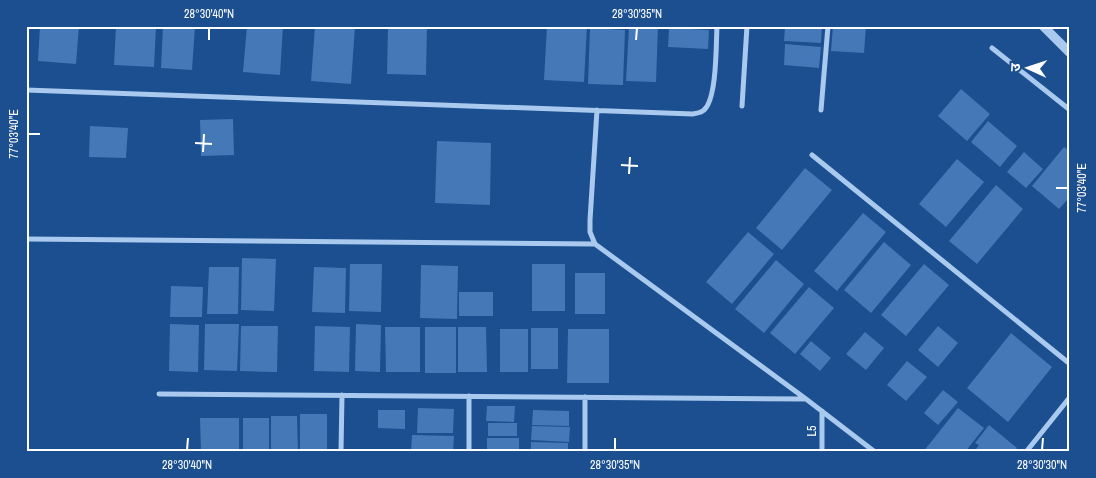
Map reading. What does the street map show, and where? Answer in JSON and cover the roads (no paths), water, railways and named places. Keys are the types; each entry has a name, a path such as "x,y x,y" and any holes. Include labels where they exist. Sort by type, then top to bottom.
{"street":[{"path":"26,90 693,114 703,112 710,102 714,83 717,26"},
{"path":"742,106 747,26"},
{"path":"821,110 828,26"},
{"path":"1043,26 1070,53"},
{"path":"992,48 1070,110"},
{"path":"597,110 590,220 590,232 595,244 876,452"},
{"path":"812,155 1070,364"},
{"path":"26,239 595,244"},
{"path":"159,394 806,399"},
{"path":"341,452 342,395"},
{"path":"468,452 469,396"},
{"path":"585,397 585,452"},
{"path":"1026,452 1070,397"},
{"name":"L5","path":"822,411 822,452"}]}
